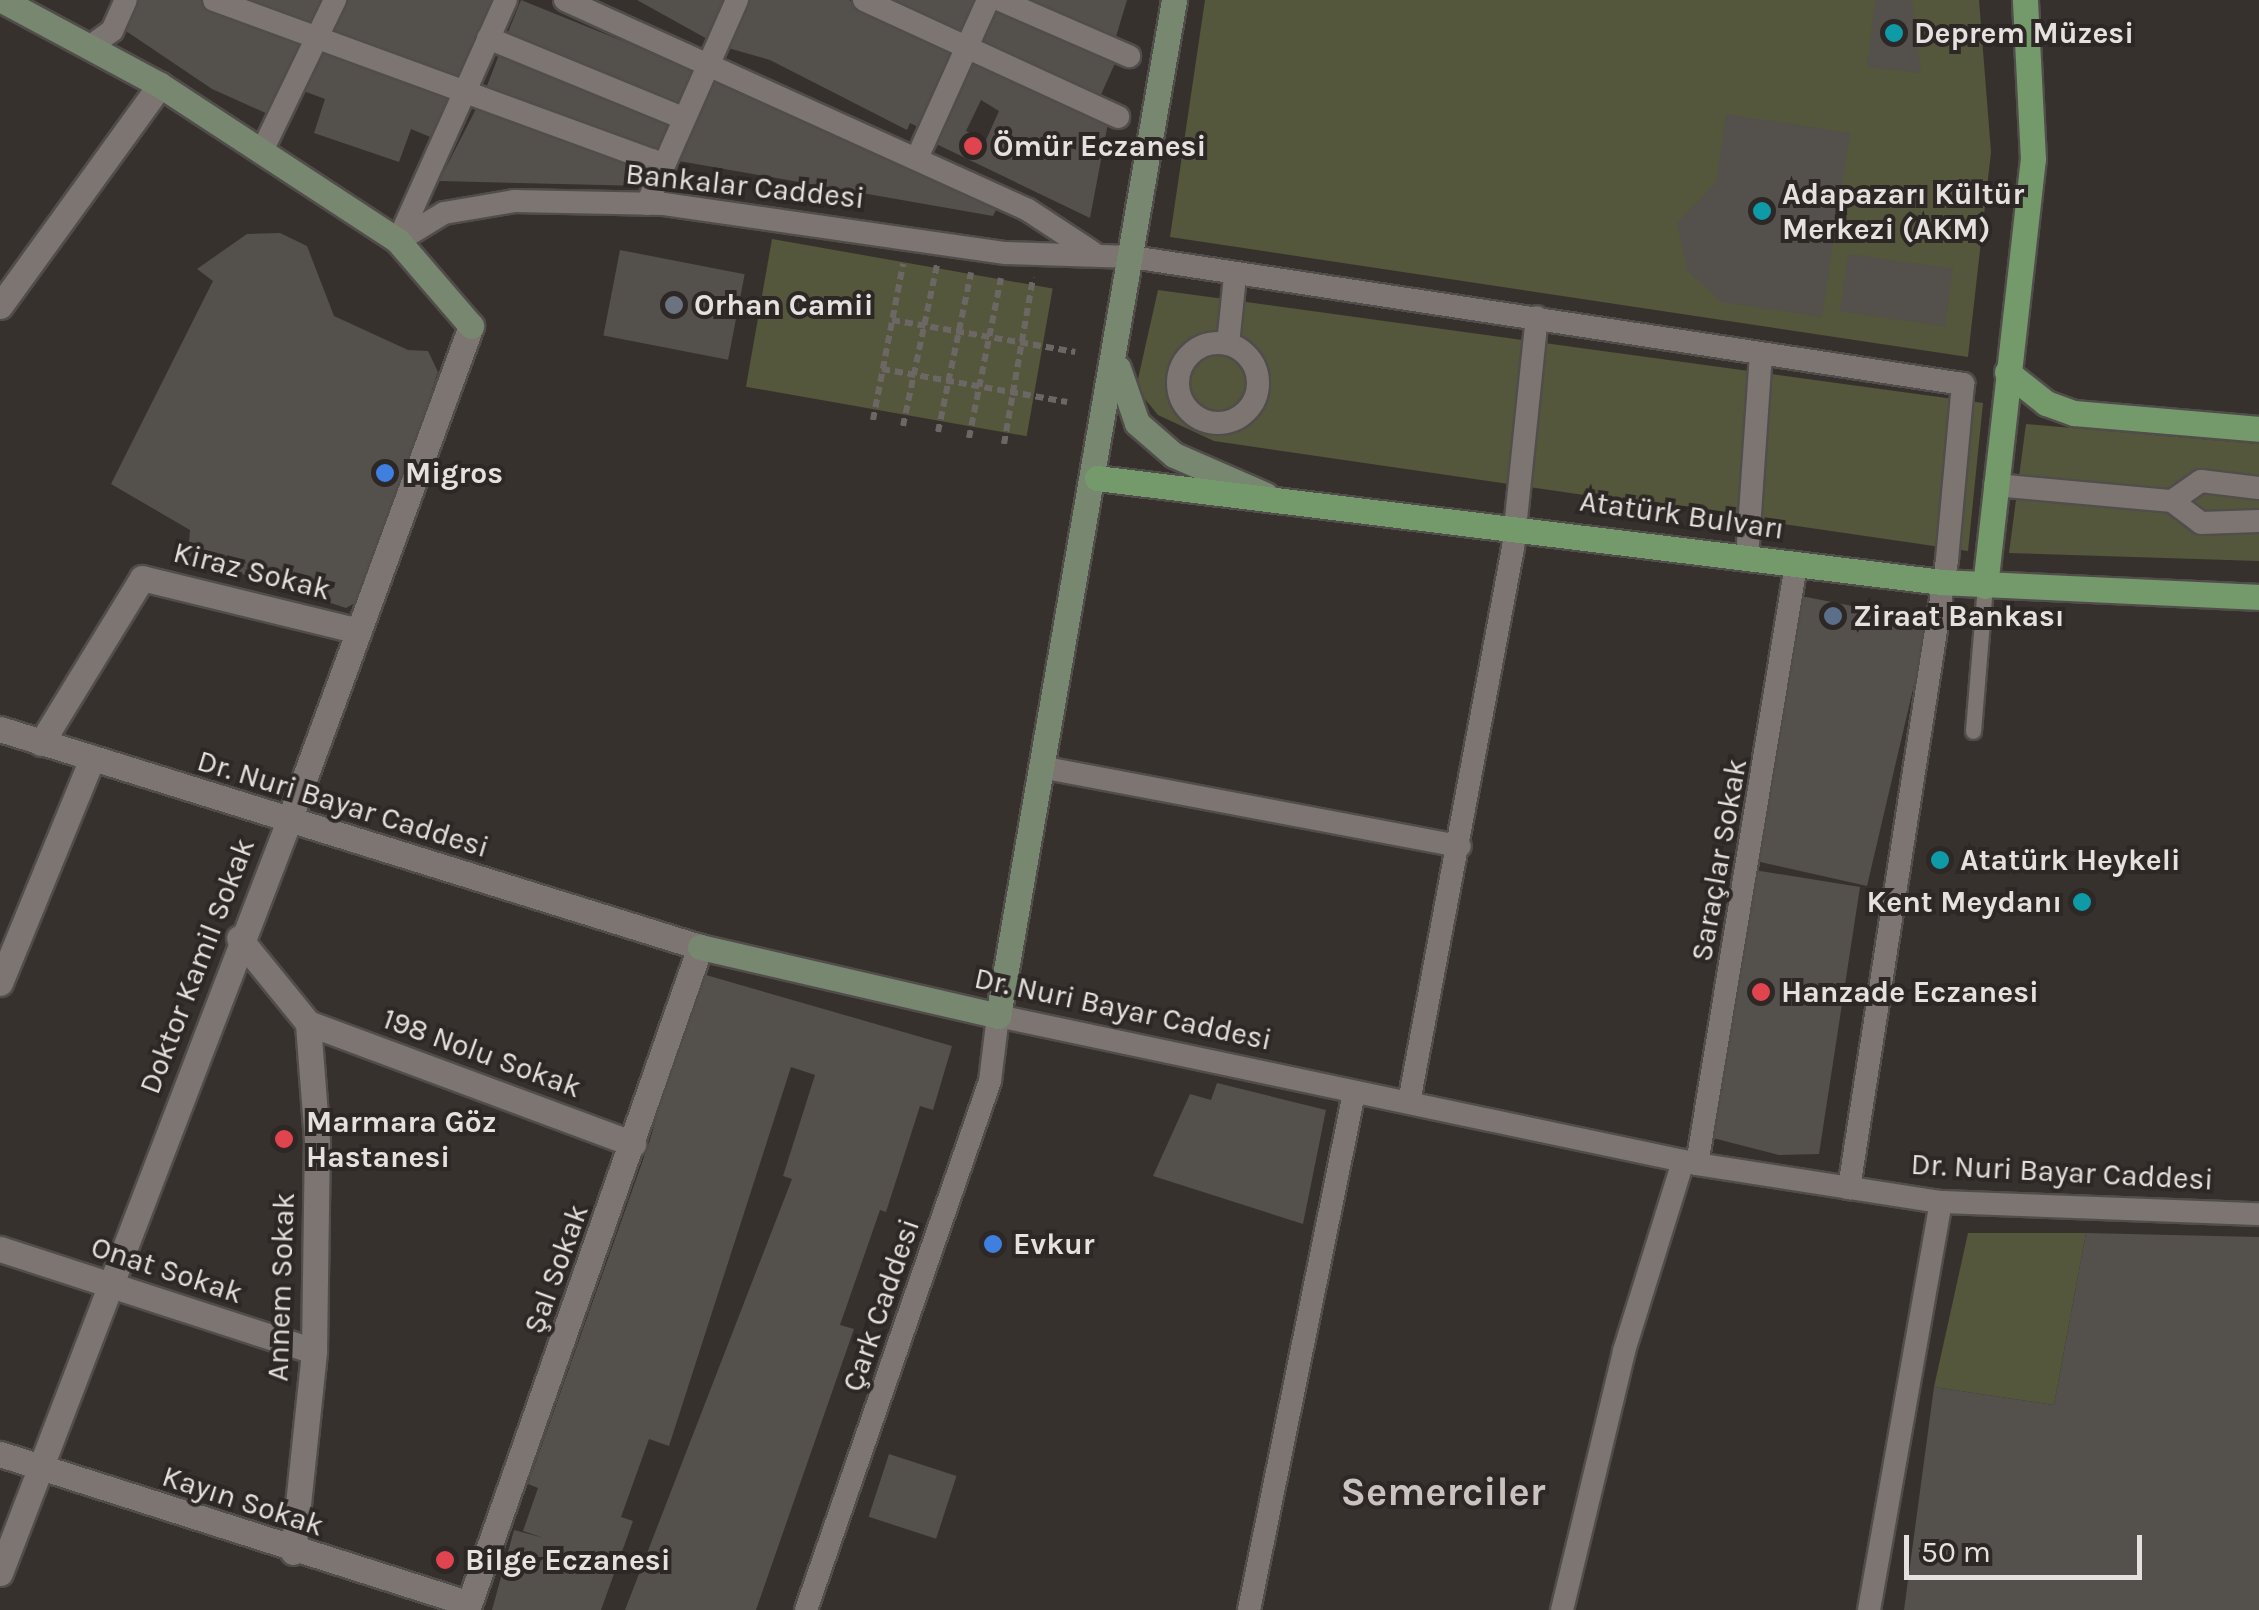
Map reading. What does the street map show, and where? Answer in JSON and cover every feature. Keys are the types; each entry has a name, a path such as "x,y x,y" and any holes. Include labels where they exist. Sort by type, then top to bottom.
{"main road":[{"path":"2,0 31,7 160,85 398,241 471,326"},
{"path":"998,1016 1097,478 1174,0"},
{"path":"1985,586 2033,158 2025,0"},
{"path":"1116,358 1137,423 1174,456 1266,495"},
{"path":"2007,372 2046,403 2074,413 2259,429"},
{"name":"Atatürk Bulvarı","path":"1097,478 1515,524 1942,582 2259,597"},
{"name":"Dr. Nuri Bayar Caddesi","path":"700,948 998,1016"}],"street":[{"path":"91,46 112,31 126,0"},
{"path":"214,0 652,160 658,170"},
{"path":"262,151 335,0"},
{"path":"398,241 506,0"},
{"path":"565,0 1028,210 1092,252"},
{"path":"647,204 658,170 737,0"},
{"path":"864,0 1118,118"},
{"path":"916,158 988,0"},
{"path":"1000,0 1130,56"},
{"path":"488,38 682,117"},
{"path":"0,306 160,85"},
{"name":"Bankalar Caddesi","path":"398,241 444,213 514,201 647,204 1006,253 1092,252 1132,257 1235,276 1537,317 1963,384 1942,582"},
{"path":"1228,344 1235,276"},
{"path":"1409,1102 1460,846 1515,524 1537,317"},
{"name":"Doktor Kamil Sokak","path":"0,1573 44,1471 239,938 288,823 471,326"},
{"path":"1746,558 1761,354"},
{"path":"2172,501 2201,481 2259,488"},
{"path":"1995,485 2172,501 2201,523 2259,521"},
{"name":"Saraçlar Sokak","path":"1562,1610 1624,1351 1690,1163 1796,565"},
{"name":"Kiraz Sokak","path":"41,742 142,578 358,630"},
{"path":"1850,1188 1942,582"},
{"name":"Dr. Nuri Bayar Caddesi","path":"0,730 288,823 700,948"},
{"path":"0,982 92,759"},
{"path":"1046,768 1460,846"},
{"path":"239,938 308,1023"},
{"name":"Şal Sokak","path":"468,1607 700,948"},
{"name":"Dr. Nuri Bayar Caddesi","path":"998,1016 1690,1163 1941,1202 2259,1214"},
{"name":"Çark Caddesi","path":"806,1610 990,1081 998,1016"},
{"name":"198 Nolu Sokak","path":"308,1023 633,1144"},
{"name":"Annem Sokak","path":"294,1552 314,1351 317,1141 308,1023"},
{"path":"1248,1610 1354,1094"},
{"path":"1869,1610 1941,1202"},
{"name":"Onat Sokak","path":"0,1249 314,1351"},
{"name":"Kayın Sokak","path":"0,1454 468,1607"}],"lane":[{"path":"1972,731 1985,586"}],"path":[{"path":"874,420 909,239"},
{"path":"903,426 941,244"},
{"path":"938,432 976,249"},
{"path":"1004,444 1037,252"},
{"path":"969,438 1006,253"},
{"path":"892,320 1075,352"},
{"path":"882,369 1067,402"}],"green space":[{"path":"1205,0 1979,0 1991,152 1968,357 1170,237"},
{"path":"772,239 1053,288 1027,436 746,387"},
{"path":"1158,290 1983,403 1968,551 1214,441 1158,415 1136,388"},
{"path":"2026,424 2259,444 2259,561 2009,553"},
{"path":"1968,1233 2086,1233 2054,1405 1934,1387"}],"building":[{"path":"136,0 200,0 304,45 270,115 212,89 123,29"},
{"path":"251,0 329,0 316,27"},
{"path":"345,0 496,0 457,84 329,32"},
{"path":"521,0 694,70 679,107 506,37"},
{"path":"637,0 729,0 709,40"},
{"path":"750,0 849,0 959,52 922,129 910,123 907,130 770,60 728,48"},
{"path":"884,0 983,0 965,40"},
{"path":"1023,0 1127,0 1115,40"},
{"name":"Deprem Müzesi","path":"1875,0 1912,0 1921,73 1867,67"},
{"path":"993,3 1117,58 1100,98 976,42"},
{"path":"320,44 453,94 435,139 411,129 399,162 314,133 325,99 301,90"},
{"path":"500,52 670,117 657,152 487,87"},
{"path":"969,59 1108,123 1090,218 930,141","holes":["981,100 999,111 986,140 966,131"]},
{"path":"715,79 999,204 993,216 679,161"},
{"path":"479,103 651,165 644,186 439,181"},
{"name":"Adapazarı Kültür Merkezi (AKM)","path":"1726,114 1850,133 1822,317 1721,302 1687,270 1677,223 1716,183"},
{"path":"280,233 307,246 334,316 408,350 428,351 438,372 362,599 346,608 188,556 190,530 111,484 213,281 197,269 247,234"},
{"name":"Orhan Camii","path":"620,250 745,274 728,360 603,335"},
{"path":"1848,254 1953,269 1945,326 1840,311"},
{"path":"1796,595 1929,621 1867,886 1756,861"},
{"path":"1754,870 1860,887 1819,1154 1779,1155 1709,1137"},
{"path":"699,973 952,1046 933,1110 920,1106 886,1212 880,1210 840,1325 854,1329 756,1610 625,1610 792,1179 783,1176 815,1075 791,1067 669,1446 649,1439 621,1517 633,1521 601,1610 492,1610 514,1530 544,1538 523,1531 538,1488 528,1484 649,1143"},
{"path":"1217,1083 1326,1110 1303,1224 1153,1176 1190,1094 1211,1100"},
{"path":"2086,1233 2259,1237 2259,1610 1904,1610 1934,1387 2054,1405"},
{"path":"889,1454 957,1476 936,1539 869,1517"}],"place":[{"name":"Deprem Müzesi","path":"1894,33"},
{"name":"Ömür Eczanesi","path":"973,146"},
{"name":"Adapazarı Kültür Merkezi (AKM)","path":"1762,211"},
{"name":"Orhan Camii","path":"674,305"},
{"name":"Migros","path":"385,473"},
{"name":"Ziraat Bankası","path":"1833,616"},
{"name":"Atatürk Heykeli","path":"1940,860"},
{"name":"Kent Meydanı","path":"2082,902"},
{"name":"Hanzade Eczanesi","path":"1761,992"},
{"name":"Marmara Göz Hastanesi","path":"284,1139"},
{"name":"Evkur","path":"993,1244"},
{"name":"Bilge Eczanesi","path":"445,1560"}],"district":[{"name":"Semerciler","path":"1443,1492"}]}
